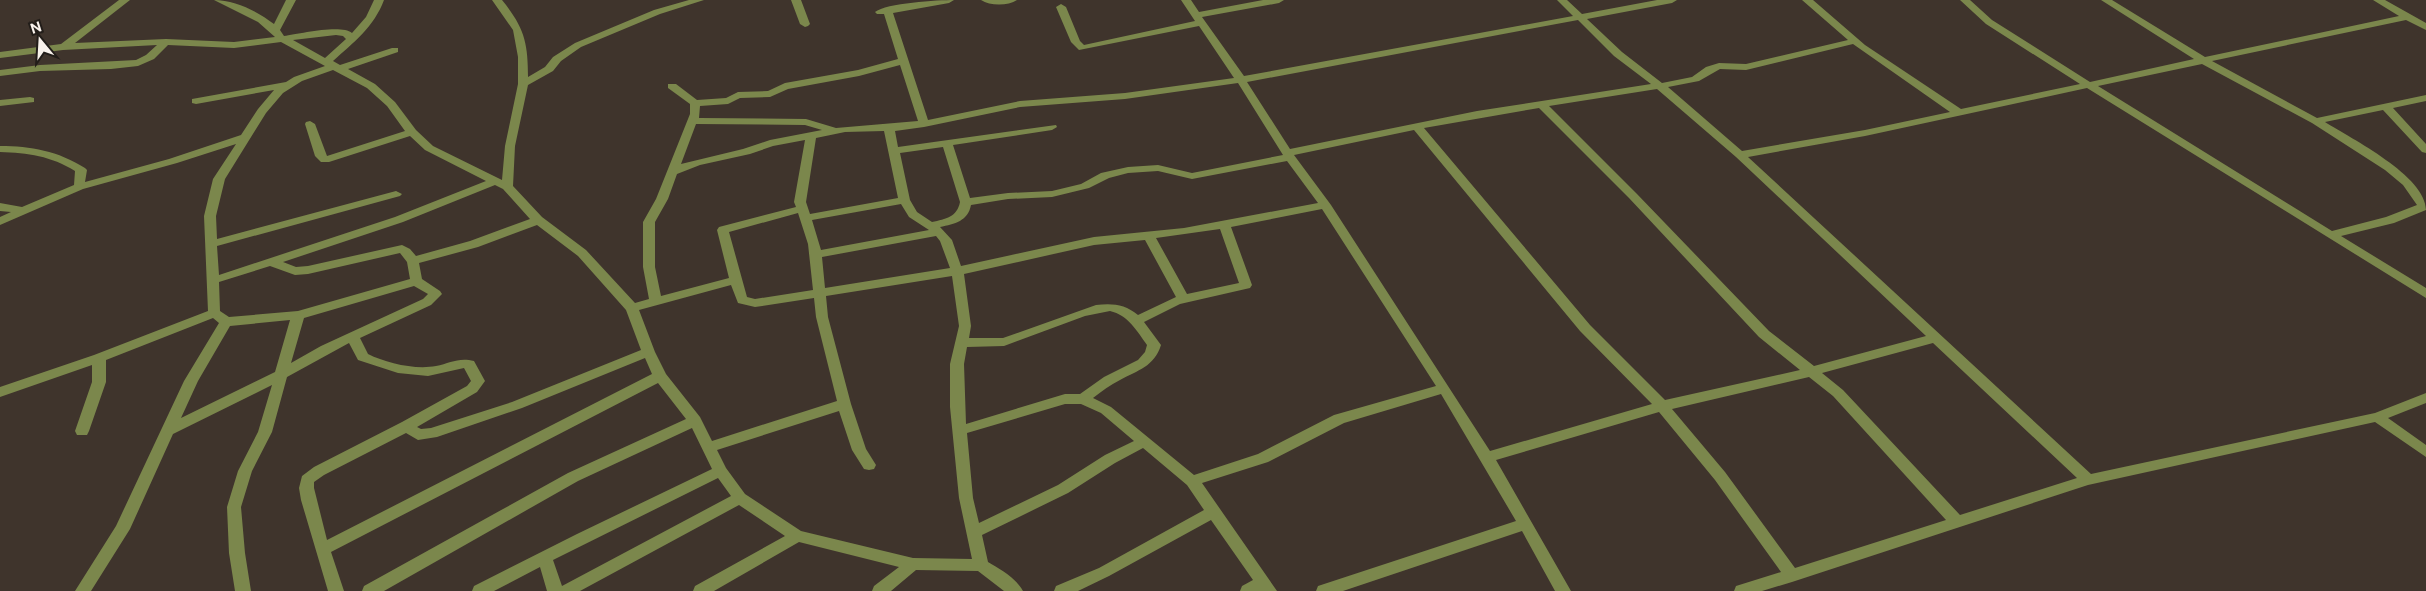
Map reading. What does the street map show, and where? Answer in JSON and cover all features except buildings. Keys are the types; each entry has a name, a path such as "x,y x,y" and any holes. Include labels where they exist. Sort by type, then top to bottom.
{"street":[{"path":"64,47 125,0"},
{"path":"219,0 246,11 278,34 371,86 429,148 507,188 538,220 582,253 632,308 648,352 660,376 695,420 720,471 740,498 797,536 913,564 981,565 1015,591"},
{"path":"278,34 291,0"},
{"path":"333,66 351,38 366,23 379,0"},
{"path":"497,0 519,30 523,46 522,84 510,146 507,188"},
{"path":"522,84 549,69 558,59 578,46 657,12 699,0"},
{"path":"796,0 805,24"},
{"path":"924,124 884,11 949,0"},
{"path":"986,0 991,2 1012,0"},
{"path":"1186,0 1241,80 1288,155 1326,205 1444,388 1487,457 1563,591"},
{"path":"1061,6 1076,42 1084,48 1199,18 1279,0"},
{"path":"1562,0 1618,54 1660,86 1740,155 2088,480"},
{"path":"673,172 695,162 760,149 770,143 836,131 924,124 1020,104 1125,96 1241,80 1672,0"},
{"path":"1807,0 1854,41 1958,112"},
{"path":"1965,0 1989,22 2426,294"},
{"path":"2106,0 2204,61 2316,121 2397,174 2407,183 2425,207 2390,220 2332,234"},
{"path":"2378,0 2405,17 2426,27"},
{"path":"1740,155 1865,133 2405,17"},
{"path":"0,55 64,47 166,42 234,45 278,34 336,32 346,33 351,38"},
{"path":"966,202 1060,192 1085,186 1109,174 1128,170 1158,168 1192,176 1416,126 1695,79 1710,69 1719,66 1746,67 1854,41"},
{"path":"0,73 40,68 111,66 138,62 150,57 166,42"},
{"path":"196,101 288,85 333,66 395,50"},
{"path":"672,86 695,103 728,101 736,96 770,94 785,86 859,73 902,62"},
{"path":"214,313 210,216 219,179 270,100 288,85"},
{"path":"2316,121 2426,98"},
{"path":"0,103 30,100"},
{"path":"656,301 649,267 649,222 662,199 673,172 681,146 692,122 695,103"},
{"path":"1540,104 1633,196 1764,334 1810,372 1838,392 1958,522"},
{"path":"2386,107 2426,150"},
{"path":"692,122 806,122 836,131"},
{"path":"310,124 321,156 326,160 412,132"},
{"path":"1416,126 1585,328 1662,406 1720,476 1792,576"},
{"path":"894,151 1052,127"},
{"path":"889,128 904,200 913,214 935,229 946,240 958,271 965,308 965,326 956,381 966,498 981,565"},
{"path":"0,222 79,187 173,161 246,137"},
{"path":"811,137 801,186 803,214 814,244 822,317 844,404 859,450 869,465"},
{"path":"814,255 935,229 961,217 966,202 946,142"},
{"path":"0,149 30,150 65,158 81,170 79,187"},
{"path":"213,280 405,218 493,182"},
{"path":"211,244 396,194"},
{"path":"904,200 803,214 723,230 722,235 730,254 739,295 742,300 750,303 958,271 1094,241 1184,232 1326,205"},
{"path":"0,207 26,211"},
{"path":"413,261 474,244 538,220"},
{"path":"1136,321 1167,305 1247,284 1238,267 1224,225"},
{"path":"1148,235 1183,300"},
{"path":"273,262 295,272 400,248 409,253 413,261 416,280"},
{"path":"167,431 282,374 353,336 435,297 436,294 433,290 416,280 298,315 226,322 214,313"},
{"path":"632,308 736,280"},
{"path":"962,342 1005,342 1068,318 1110,307 1120,309 1136,321 1154,345 1152,355 1143,365 1111,379 1083,399"},
{"path":"0,392 99,358 214,313"},
{"path":"243,591 236,553 234,507 245,471 265,432 298,315"},
{"path":"84,591 122,529 191,381 226,322"},
{"path":"336,591 324,558 308,497 307,480 319,471 407,426 477,385 478,381 469,364 459,363 435,371 421,372 370,360 360,353 353,336"},
{"path":"1487,457 1662,406 1810,372 1935,338"},
{"path":"407,426 418,435 432,433 517,404 648,352"},
{"path":"82,431 100,382 99,358"},
{"path":"323,549 660,376"},
{"path":"1192,481 1263,458 1346,417 1444,388"},
{"path":"1748,590 2088,480 2377,418 2426,398"},
{"path":"961,430 1065,399 1083,399 1106,410 1192,481 1265,587 1248,591"},
{"path":"709,447 844,404"},
{"path":"2377,418 2426,452"},
{"path":"370,591 573,477 695,420"},
{"path":"974,532 1063,489 1110,459 1145,441"},
{"path":"480,591 720,471"},
{"path":"566,591 740,498"},
{"path":"1062,591 1134,556 1213,512"},
{"path":"1324,591 1526,524"},
{"path":"701,591 797,536"},
{"path":"543,559 549,566 555,591"},
{"path":"880,591 913,564"}]}
